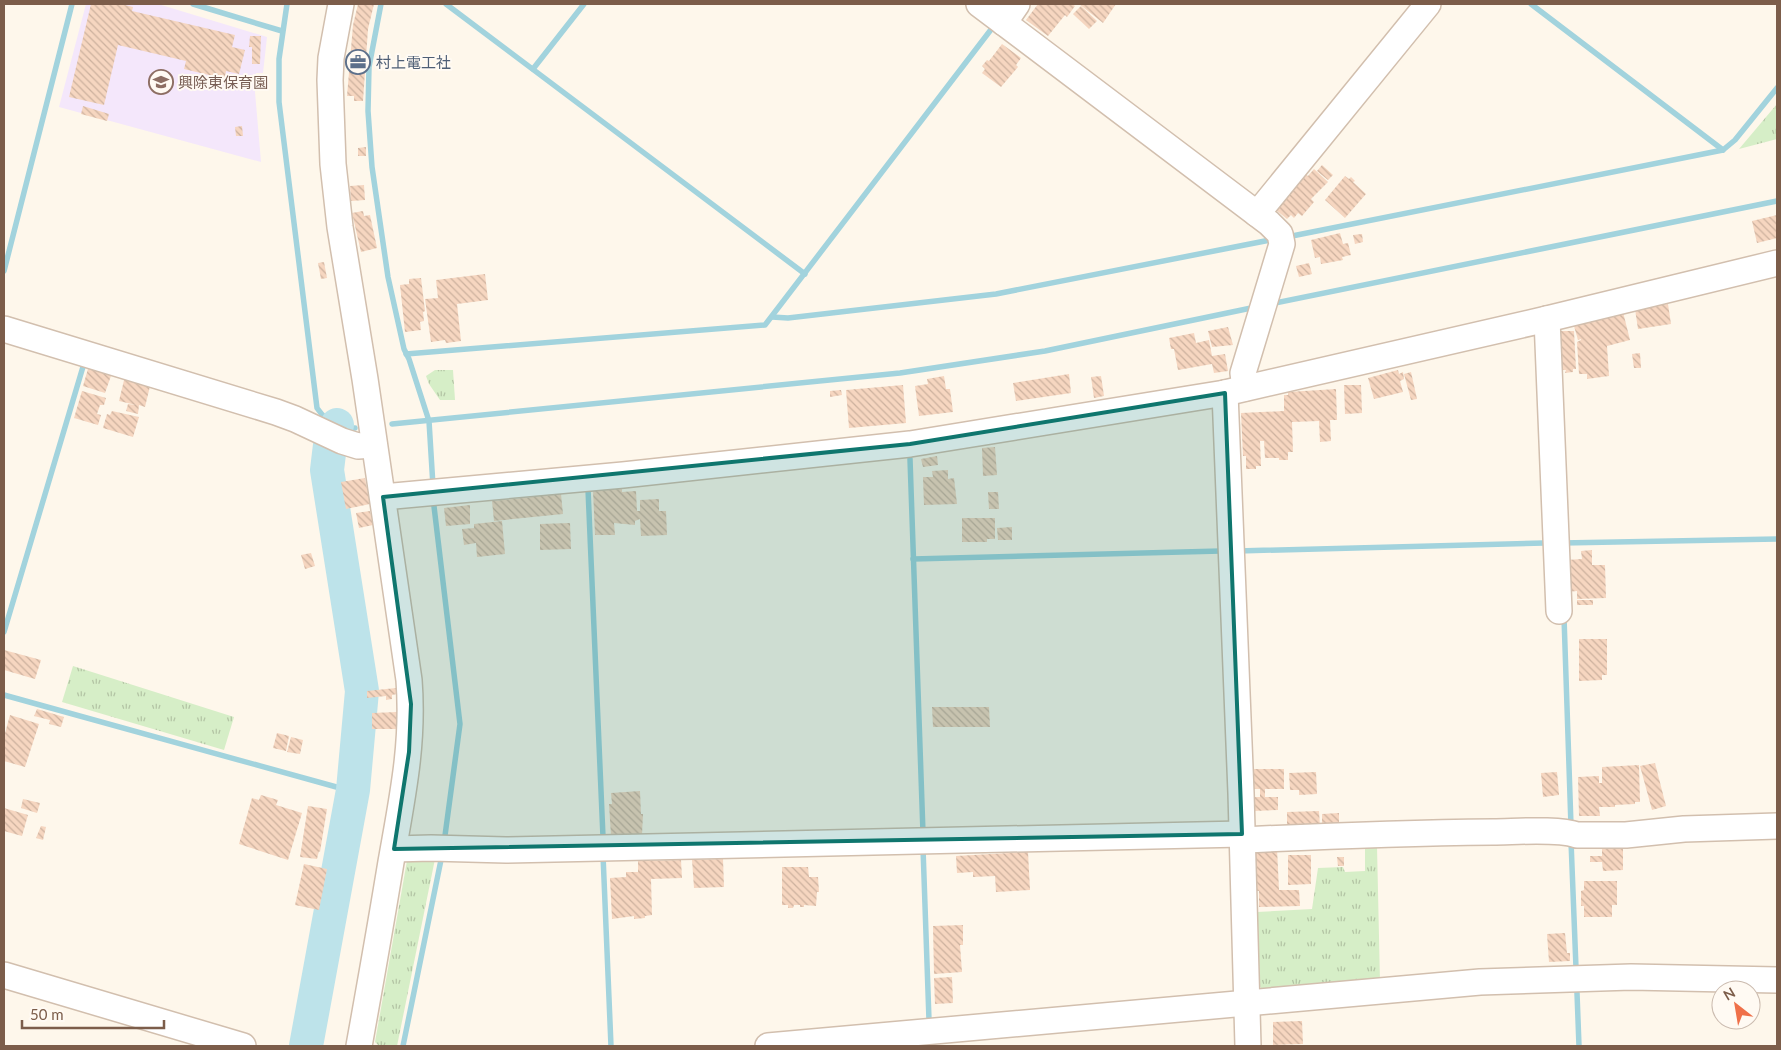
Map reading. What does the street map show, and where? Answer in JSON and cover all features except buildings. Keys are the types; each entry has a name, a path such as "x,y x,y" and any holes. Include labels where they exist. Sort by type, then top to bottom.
{"street":[{"path":"341,4 330,73 332,140 340,228 383,497 411,704 409,752 359,1046"},
{"path":"1257,214 1428,4"},
{"path":"999,14 1269,223 1281,239 1264,305 1243,372 1235,390 1242,837 1248,1046"},
{"path":"383,497 623,475 910,444 1235,390 1547,319 1777,263"},
{"path":"1547,319 1559,611"},
{"path":"4,329 276,412 358,446 374,445"},
{"path":"394,849 506,850 1536,832 1626,835 1684,829 1777,826"},
{"path":"4,975 243,1046"},
{"path":"768,1046 1480,982 1631,977 1777,980"}],"highlighted area":[{"path":"1225,393 1242,834 394,849 409,752 411,704 383,497 910,444"}],"shaded area":[{"name":"興除東保育園","path":"86,4 158,4 267,37 263,73 256,73 255,92 261,162 59,107"}],"green space":[{"path":"1777,104 1777,139 1739,149"},
{"path":"435,370 453,370 455,400 440,400 429,384 426,376"},
{"path":"73,666 234,717 224,750 62,702"},
{"path":"1377,846 1380,982 1263,991 1259,985 1257,912 1312,909 1318,868 1343,867 1345,872 1365,871 1365,847"},
{"path":"436,854 397,1046 379,1046 375,1042 408,855"}],"waterway":[{"path":"4,271 72,4"},
{"path":"193,4 282,31"},
{"path":"287,4 279,59 279,102 317,408 333,424 343,428 355,428"},
{"path":"381,4 369,67 368,111 372,167 388,277 404,349 429,421 433,486"},
{"path":"446,4 805,274"},
{"path":"533,69 584,4"},
{"path":"1531,4 1723,150"},
{"path":"406,354 765,325 996,23"},
{"path":"1287,237 1723,150 1735,140 1777,88"},
{"path":"1270,304 1777,201"},
{"path":"772,317 788,318 996,294 1275,239"},
{"path":"392,424 900,373 1045,351 1256,307"},
{"path":"4,632 85,360"},
{"path":"306,1046 353,790 362,691 327,470 330,445 337,425"},
{"path":"910,459 923,833"},
{"path":"588,489 603,837"},
{"path":"433,498 460,724 444,843"},
{"path":"1562,543 1777,539"},
{"path":"1238,551 1544,543"},
{"path":"913,559 1221,551"},
{"path":"1564,617 1571,826"},
{"path":"4,695 353,790"},
{"path":"1571,841 1576,968"},
{"path":"923,848 929,1020"},
{"path":"403,1046 442,855"},
{"path":"603,855 611,1046"},
{"path":"1577,993 1579,1046"}],"place":[{"name":"村上電工社","path":"358,62"},
{"name":"興除東保育園","path":"161,82"}]}
